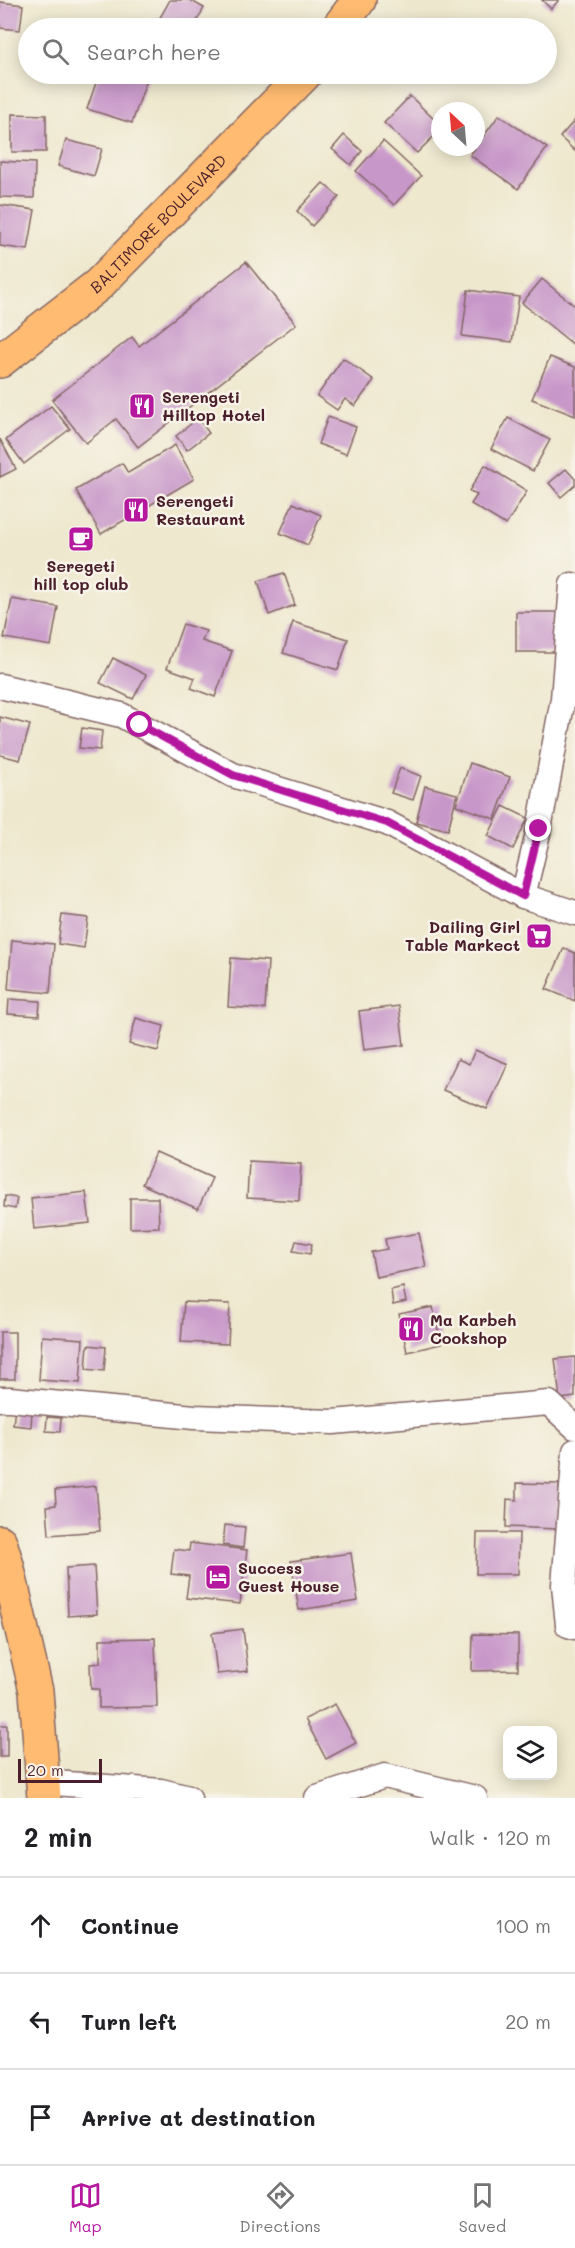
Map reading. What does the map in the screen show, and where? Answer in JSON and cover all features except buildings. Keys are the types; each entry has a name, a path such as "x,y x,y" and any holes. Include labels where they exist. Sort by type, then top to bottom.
{"main road":[{"path":"346,18 359,0"},
{"name":"BALTIMORE BOULEVARD","path":"0,361 98,285 295,84"},
{"path":"0,1542 36,1691 43,1790"}],"street":[{"path":"523,896 539,829 563,699 572,585"},
{"path":"0,686 121,716 233,775 387,823 523,896 575,913"},
{"path":"0,1399 194,1417 333,1422 549,1403 575,1427"},
{"path":"575,1451 564,1585 568,1625 575,1627"},
{"path":"317,1798 385,1776 475,1798"},
{"path":"43,1790 161,1791 189,1798"}],"place":[{"name":"Serengeti Hilltop Hotel","path":"142,406"},
{"name":"Serengeti Restaurant","path":"136,510"},
{"name":"Seregeti hill top club","path":"81,539"},
{"name":"Dailing Girl Table Markect","path":"539,936"},
{"name":"Ma Karbeh Cookshop","path":"411,1329"},
{"name":"Success Guest House","path":"218,1577"}],"route":[{"path":"140,725 233,775 387,823 523,896 539,829"}]}
